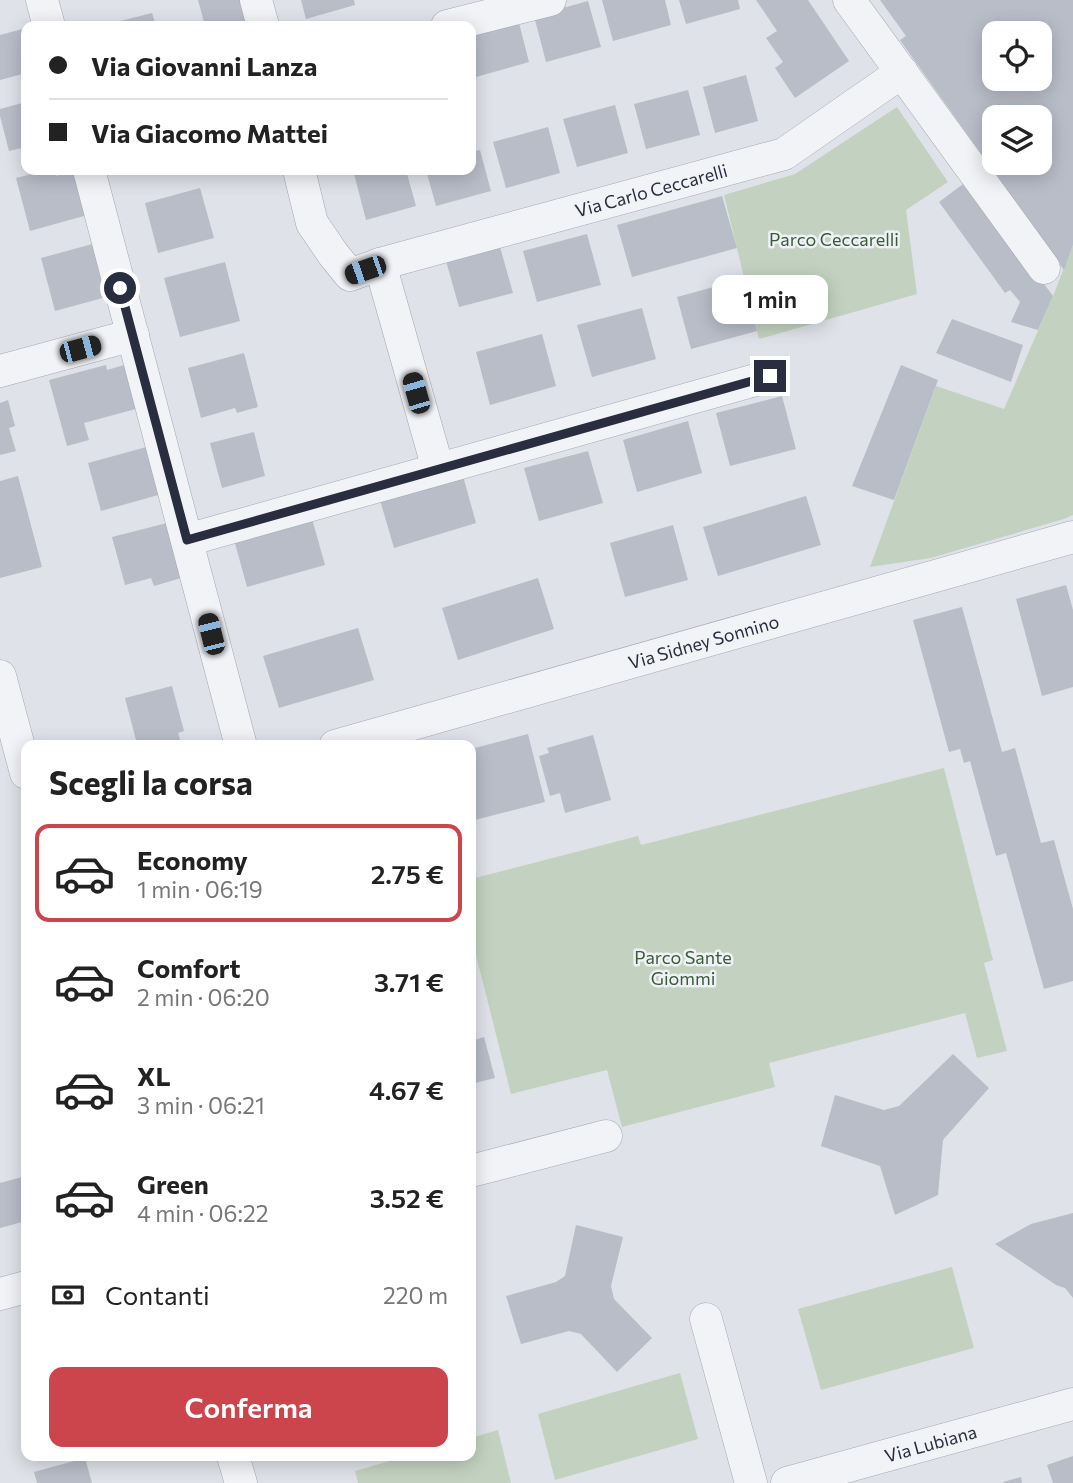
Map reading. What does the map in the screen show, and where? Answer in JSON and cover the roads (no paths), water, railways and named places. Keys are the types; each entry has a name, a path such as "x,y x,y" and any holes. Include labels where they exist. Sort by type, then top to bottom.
{"street":[{"path":"42,0 48,21"},
{"path":"256,0 262,21"},
{"path":"467,21 550,0"},
{"path":"849,0 1044,268"},
{"name":"Via Carlo Ceccarelli","path":"300,175 312,223 350,275 380,264 784,153 902,72"},
{"path":"90,175 239,740"},
{"path":"380,264 438,469"},
{"path":"0,371 133,335"},
{"path":"187,540 770,376"},
{"name":"Via Sidney Sonnino","path":"356,740 1073,537"},
{"path":"0,677 21,755"},
{"path":"476,1170 606,1136"},
{"path":"0,1294 21,1288"},
{"path":"706,1319 751,1483"},
{"name":"Via Lubiana","path":"786,1483 1073,1404"},
{"path":"234,1461 241,1483"}],"park label":[{"name":"Parco Ceccarelli","path":"834,239"},
{"name":"Parco Sante Giommi","path":"683,967"}]}
